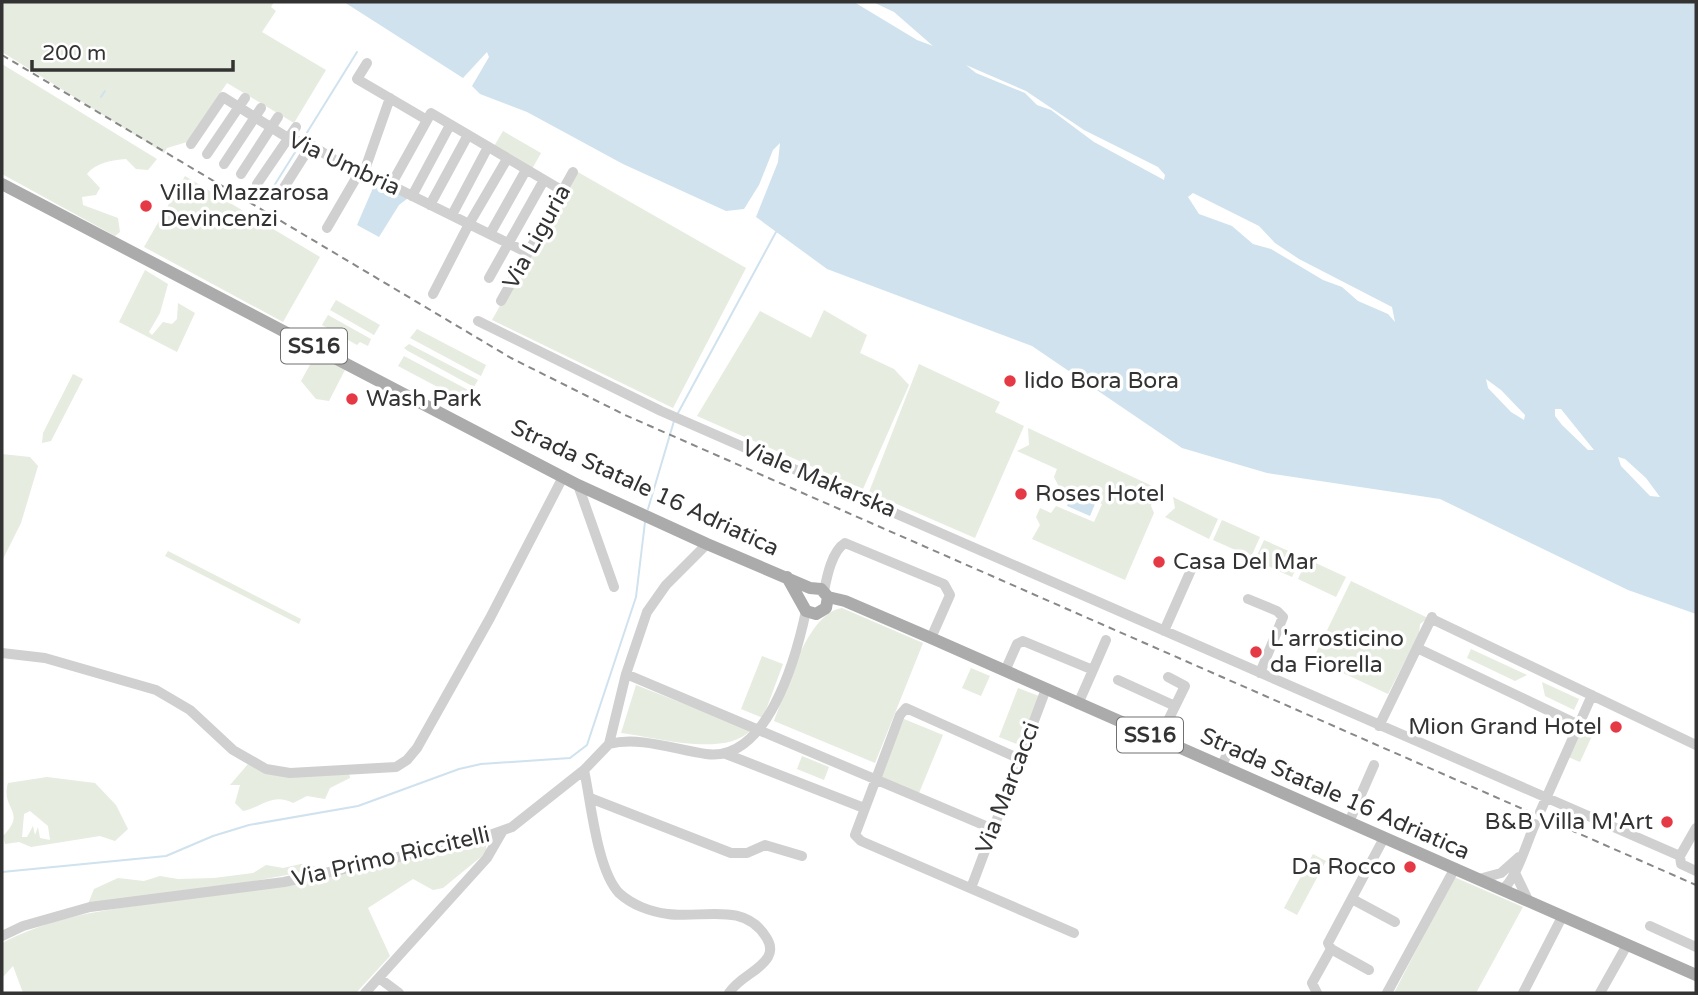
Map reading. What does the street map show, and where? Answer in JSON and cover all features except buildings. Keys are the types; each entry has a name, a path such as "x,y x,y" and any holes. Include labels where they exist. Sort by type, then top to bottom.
{"main road":[{"name":"Strada Statale 16 Adriatica","path":"2,184 578,485 707,544 931,638 1166,745 1501,890"},
{"name":"Strada Statale 16 Adriatica","path":"787,577 811,613"},
{"path":"801,598 822,593"},
{"path":"811,613 822,593"},
{"name":"SS16","path":"1501,890 1696,975"}],"street":[{"path":"367,63 357,79 427,120"},
{"name":"Via Umbria","path":"191,144 223,97 288,138 311,145 362,173 528,253"},
{"path":"207,154 245,98"},
{"path":"327,228 362,173 390,98"},
{"path":"224,164 261,107"},
{"path":"391,186 431,113 563,191"},
{"path":"241,174 278,117"},
{"path":"412,195 450,125"},
{"path":"257,184 296,127"},
{"path":"430,205 468,135"},
{"path":"278,197 311,145"},
{"path":"452,215 488,148"},
{"path":"433,293 507,159"},
{"path":"490,234 526,170"},
{"name":"Via Liguria","path":"501,301 573,172"},
{"path":"489,278 544,180"},
{"name":"Viale Makarska","path":"478,321 661,411 1680,856"},
{"path":"2,653 45,658 156,690 190,709 237,753 266,769 293,773 396,767 407,760 417,748 486,626 563,477"},
{"path":"578,485 614,587"},
{"path":"822,593 839,547 848,543 946,585 950,595 931,638"},
{"path":"707,544 649,607 626,674 609,744 646,744 708,755 725,754 743,746 761,730 811,613"},
{"path":"1164,631 1191,570"},
{"path":"1248,599 1277,611 1283,617 1260,673"},
{"path":"1379,726 1432,618 1696,745"},
{"path":"1005,671 1017,644 1023,640 1093,670"},
{"path":"1078,704 1106,640"},
{"path":"1417,648 1579,725"},
{"path":"626,674 993,829"},
{"path":"1166,745 1175,706 1185,685 1168,677"},
{"path":"1118,680 1175,706"},
{"name":"Via Marcacci","path":"971,888 1046,689"},
{"path":"1540,812 1592,695"},
{"path":"1020,759 906,708 900,715 855,831 858,840 1074,933"},
{"name":"Via Primo Riccitelli","path":"2,936 23,926 90,907 284,882 502,832 520,822 584,770 609,744"},
{"path":"1221,767 1228,752"},
{"path":"725,754 864,808"},
{"path":"1349,822 1374,765"},
{"path":"584,770 608,870 615,887 625,897 645,909 666,914 739,915 755,923 764,933 770,945 768,957 740,979 730,993"},
{"path":"590,798 731,853 747,853 765,845 802,856"},
{"path":"1501,890 1535,824"},
{"path":"1696,828 1680,856 1682,865 1696,871"},
{"path":"365,993 487,858 502,832"},
{"path":"1317,993 1312,983 1384,838"},
{"path":"1387,993 1455,868"},
{"path":"1476,879 1511,873"},
{"path":"1511,873 1529,902"},
{"path":"1352,899 1395,922"},
{"path":"1523,993 1562,917"},
{"path":"1650,926 1696,947"},
{"path":"1600,993 1627,944"},
{"path":"1330,948 1369,970"},
{"path":"379,978 399,993"}],"shaded area":[{"path":"2,2 274,2 271,7 276,11 262,32 326,70 294,123 227,83 187,142 167,148 164,153 2,52"},
{"path":"2,64 157,159 148,170 136,169 126,159 99,165 87,174 100,188 96,195 82,197 83,205 118,218 120,232 115,236 2,174"},
{"path":"503,131 541,153 532,169 493,148"},
{"path":"576,171 746,268 673,408 492,320"},
{"path":"185,176 320,257 283,322 144,247"},
{"path":"145,270 168,284 160,313 149,332 152,335 163,322 172,324 177,319 178,303 195,313 177,352 119,322"},
{"path":"336,300 380,325 374,335 330,310"},
{"path":"824,310 867,335 860,353 894,369 909,385 863,489 697,416 760,311 811,338"},
{"path":"328,315 371,339 368,346 360,342 357,345 322,325"},
{"path":"417,329 486,365 481,376 410,338"},
{"path":"409,344 478,380 474,387 404,348"},
{"path":"318,350 347,366 329,401 316,399 301,381"},
{"path":"404,356 472,392 466,402 398,366"},
{"path":"919,364 1000,402 995,412 1024,426 975,538 869,492"},
{"path":"73,374 83,379 51,441 42,443 43,433"},
{"path":"1028,428 1165,492 1153,499 1151,506 1154,513 1125,580 1032,539 1040,525 1036,517 1040,508 1051,513 1056,506 1094,522 1102,504 1067,488 1060,489 1054,477 1057,469 1017,451 1029,445"},
{"path":"2,454 30,457 38,466 21,523 2,561"},
{"path":"1173,497 1218,519 1209,539 1165,517 1175,508"},
{"path":"1222,520 1260,537 1251,557 1213,540"},
{"path":"1264,540 1302,557 1292,577 1255,560"},
{"path":"168,551 301,619 299,624 165,556"},
{"path":"1307,559 1346,577 1336,597 1298,579"},
{"path":"1351,581 1428,618 1420,624 1419,634 1388,694 1313,659"},
{"path":"842,608 923,643 875,763 774,721 808,638 829,613"},
{"path":"1471,649 1527,675 1515,681 1467,658"},
{"path":"762,656 783,664 763,718 741,709"},
{"path":"971,668 990,676 981,696 962,688"},
{"path":"1542,682 1579,699 1574,710 1545,696"},
{"path":"636,685 751,730 724,743 707,744 689,744 621,733"},
{"path":"1018,688 1039,696 1019,745 999,737"},
{"path":"904,719 943,735 919,793 880,777"},
{"path":"1581,728 1593,734 1580,762 1568,757"},
{"path":"802,756 829,767 824,780 797,769"},
{"path":"248,764 263,771 349,772 350,778 330,788 325,799 307,796 293,803 279,799 243,811 235,803 240,785 230,785"},
{"path":"47,777 95,783 116,805 128,829 115,841 100,836 31,847 19,842 5,844 3,836 13,821 7,799 8,783","holes":["30,811 48,826 50,840 40,838 38,827 35,835 33,826 27,837 22,837 24,814"]},
{"path":"485,841 487,852 443,888 433,890 413,879 368,908 390,956 356,993 23,993 13,966 2,978 2,943 51,923 102,911 278,884"},
{"path":"1313,854 1326,861 1297,915 1284,908"},
{"path":"301,864 325,868 238,884 88,904 94,889 118,878 144,881 160,876 178,879 214,878 253,873 266,865 283,868"},
{"path":"1454,877 1523,907 1476,993 1394,993"}],"water":[{"path":"344,2 1696,2 1696,614 1628,590 1440,499 1267,473 1182,448 1032,346 827,269 756,217 778,162 780,143 773,150 759,185 744,209 726,211 623,164 527,112 480,94 472,86 489,57 487,52 463,78"},
{"path":"376,181 408,198 399,205 379,237 357,225"},
{"path":"1072,494 1095,504 1090,516 1067,506"}],"pier":[{"path":"854,2 873,2 894,12 933,46 917,40"},
{"path":"966,65 1026,91 1084,130 1158,167 1165,175 1164,180 1094,142 1051,110 1037,105 1025,93 976,73"},
{"path":"1193,193 1259,226 1275,243 1299,259 1392,307 1395,322 1388,314 1358,301 1342,287 1323,280 1271,249 1253,244 1232,226 1199,214 1188,197"},
{"path":"1486,379 1525,415 1524,420 1511,412 1488,388"},
{"path":"1555,409 1561,409 1594,450 1588,450 1562,425 1555,416"},
{"path":"1618,457 1625,459 1646,478 1660,497 1650,496 1621,466"}],"waterway":[{"path":"303,139 357,52"},
{"path":"101,97 105,91"},
{"path":"272,189 299,146"},
{"path":"678,413 776,232"},
{"path":"648,509 674,421"},
{"path":"2,872 166,856 213,836 249,825 358,806 459,769 481,764 570,758 587,745 636,597 645,522"}],"railway":[{"path":"2,55 511,358 625,415 1696,885"}],"place":[{"name":"Villa Mazzarosa Devincenzi","path":"146,206"},
{"name":"lido Bora Bora","path":"1010,381"},
{"name":"Wash Park","path":"352,399"},
{"name":"Roses Hotel","path":"1021,494"},
{"name":"Casa Del Mar","path":"1159,562"},
{"name":"L'arrosticino da Fiorella","path":"1256,652"},
{"name":"Mion Grand Hotel","path":"1616,727"},
{"name":"B&B Villa M'Art","path":"1667,822"},
{"name":"Da Rocco","path":"1410,867"}]}
